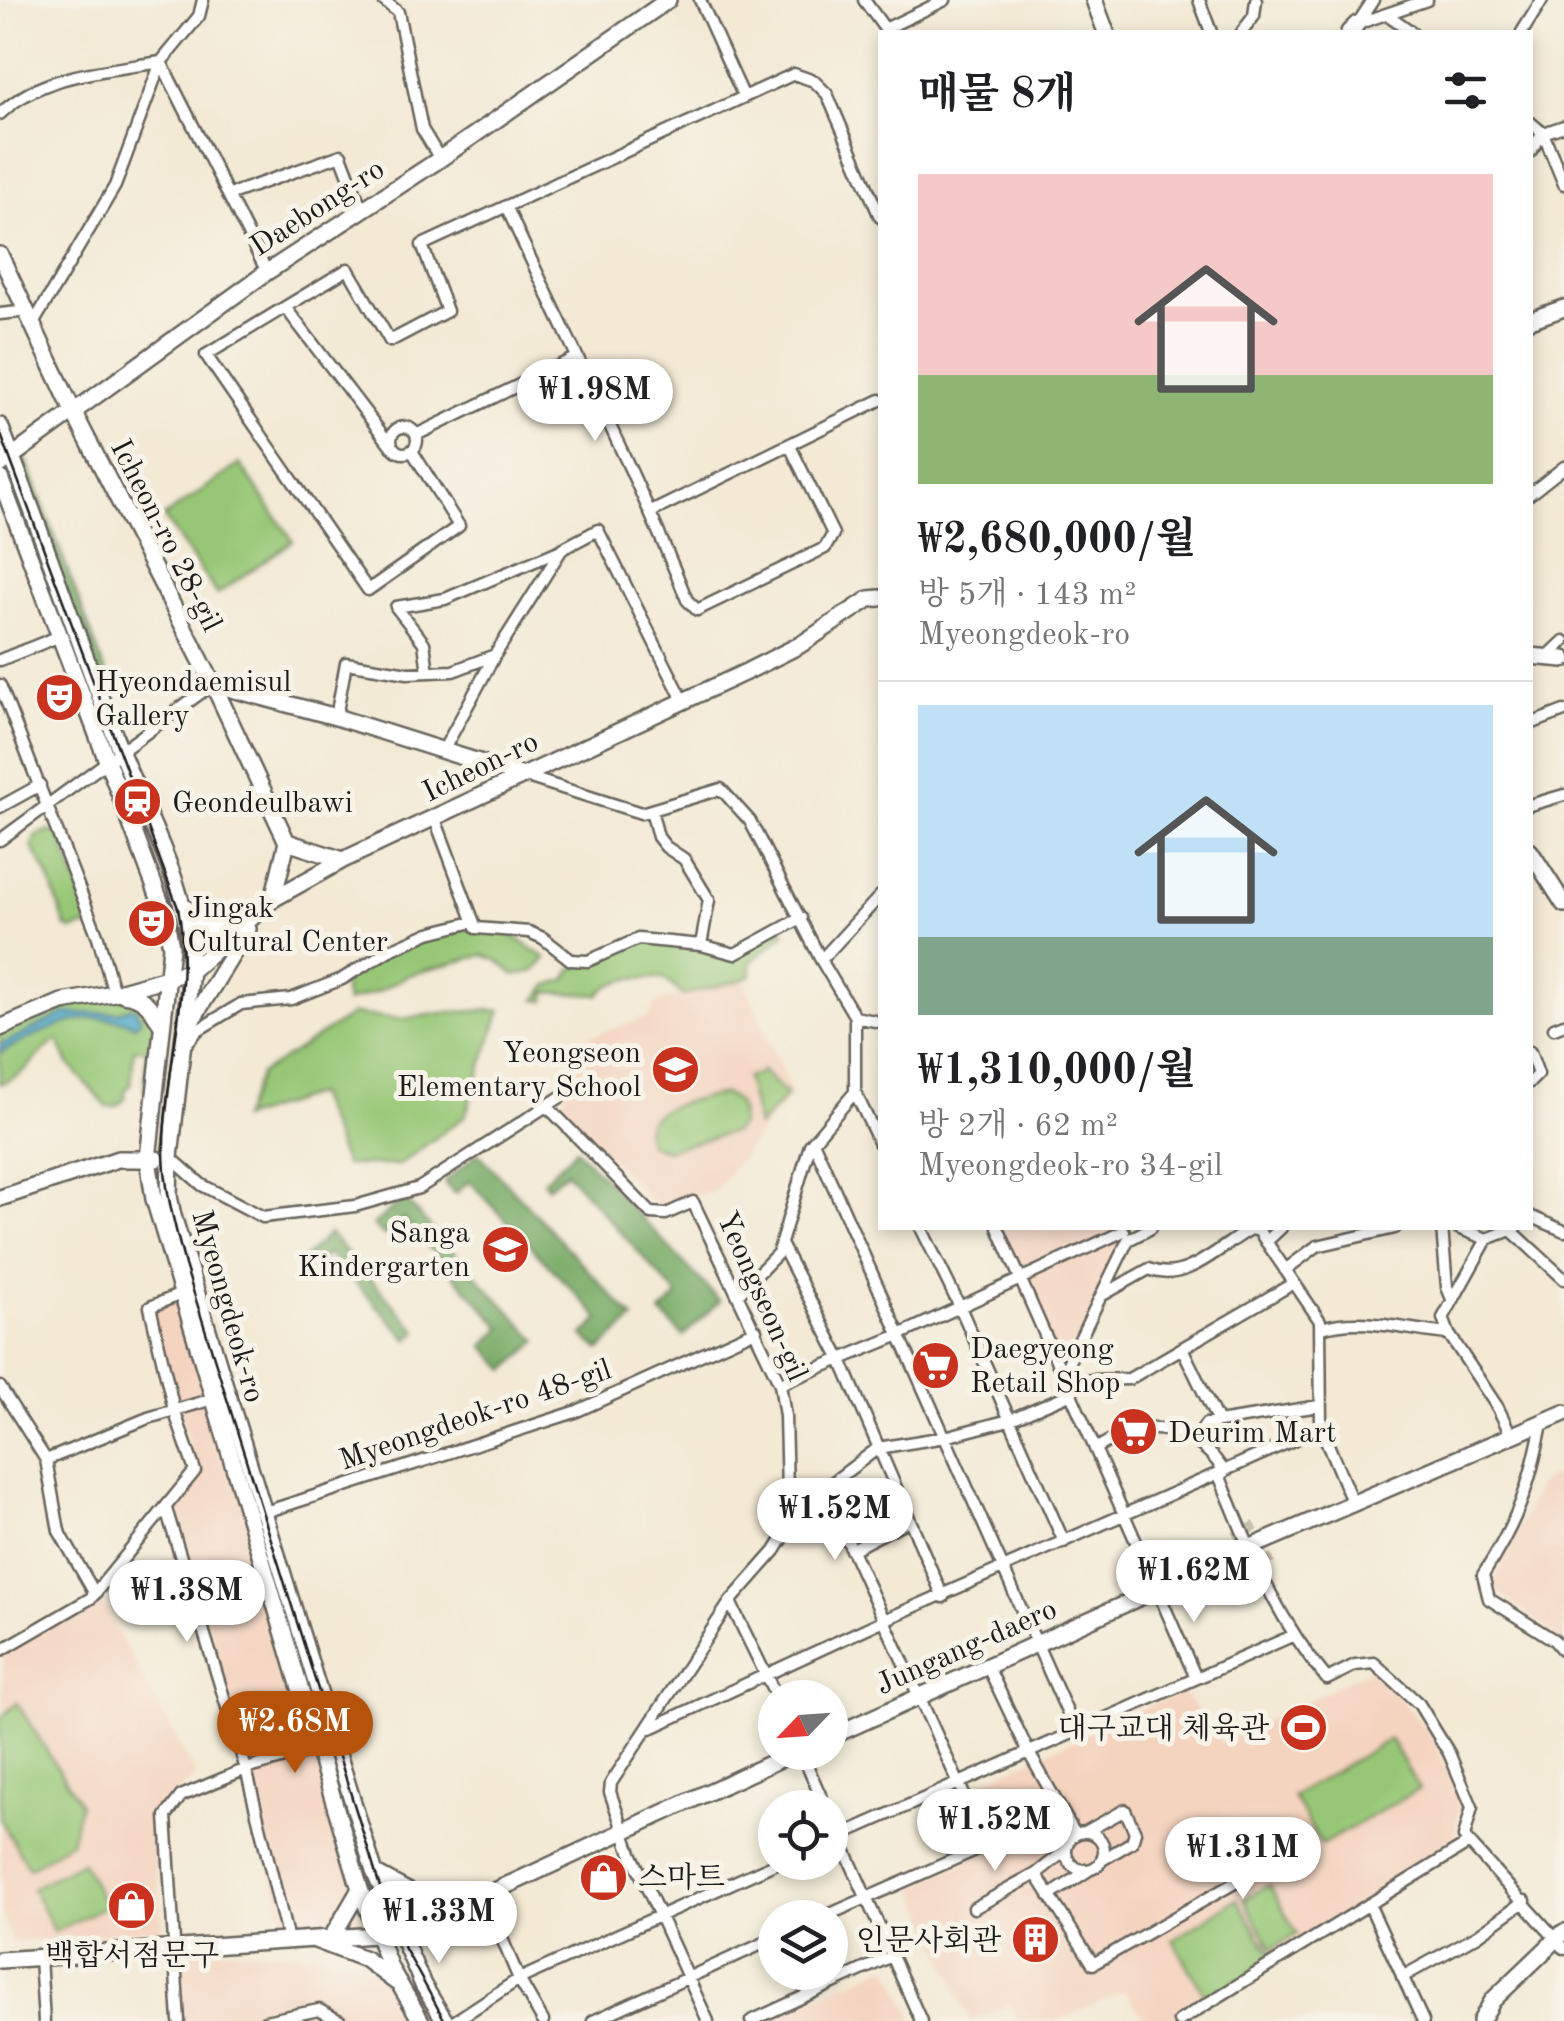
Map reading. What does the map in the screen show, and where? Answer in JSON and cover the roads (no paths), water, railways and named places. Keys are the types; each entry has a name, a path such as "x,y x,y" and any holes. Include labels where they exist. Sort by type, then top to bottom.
{"main road":[{"name":"Daebong-ro","path":"6,461 267,272 440,158 651,5 668,0"},
{"path":"1094,0 1105,30"},
{"name":"Icheon-ro 28-gil","path":"0,254 72,411 213,684 286,842"},
{"path":"1533,319 1564,308"},
{"name":"Myeongdeok-ro","path":"0,426 6,461 115,757 165,914 171,947 169,978 148,1160 160,1226 326,1747 399,1930 423,1985 445,2021"},
{"name":"Myeongdeok-ro","path":"0,478 60,636 181,898 192,952 168,1196 262,1513 360,1889 376,1935 421,2021"},
{"name":"Icheon-ro","path":"0,1028 62,1002 114,993 191,971 273,899 344,860 800,645 875,599"},
{"path":"213,684 336,717 520,775"},
{"path":"273,899 286,842 344,860"},
{"path":"1533,856 1564,904"},
{"path":"181,898 193,923 214,931 241,929"},
{"path":"182,1043 258,913"},
{"path":"114,993 138,996 162,1026"},
{"path":"0,1198 118,1159 170,1158"},
{"name":"Jungang-daero","path":"848,1729 1249,1548 1564,1413"},
{"path":"0,1960 376,1935 399,1930 458,1908 759,1770"},
{"path":"376,1874 418,1897 458,1908"},
{"path":"332,1937 360,1889"},
{"path":"311,1939 365,1960 400,1984"},
{"path":"1482,2021 1493,2000 1561,1939"}],"street":[{"path":"0,314 30,317 115,186 161,62 198,16 203,0"},
{"path":"383,0 398,12 422,129 440,158"},
{"path":"700,0 743,95"},
{"path":"864,0 884,29 945,0"},
{"path":"1199,0 1210,30"},
{"path":"1244,30 1254,16 1256,0"},
{"path":"1353,28 1373,0"},
{"path":"1353,28 1426,0"},
{"path":"1523,30 1542,0"},
{"path":"1388,15 1409,30"},
{"path":"0,114 33,91 68,77 161,62"},
{"path":"161,62 267,272"},
{"path":"412,451 459,526 368,590 206,355 348,269 390,341 447,312 422,244 794,74 814,81 827,94 878,212"},
{"path":"1533,124 1544,133 1564,184"},
{"path":"1533,148 1544,133 1564,126"},
{"path":"228,195 341,155 362,210"},
{"path":"506,206 651,512 687,600 697,610 825,548 833,534 790,446"},
{"path":"286,307 392,447 399,453 412,451 417,444 416,435 411,428 398,428 392,434 392,447"},
{"path":"416,435 575,358"},
{"path":"651,512 878,401"},
{"path":"1533,492 1564,467"},
{"path":"428,672 424,643 396,607 445,598 598,530 684,702"},
{"path":"443,752 495,655 562,549"},
{"path":"0,660 60,636"},
{"path":"1556,658 1564,640"},
{"path":"336,717 346,663 408,673 454,671 495,655"},
{"path":"0,840 213,684"},
{"path":"0,685 98,936 114,993"},
{"path":"1533,723 1564,711"},
{"path":"520,775 642,813 721,789 750,821 821,960 855,1017 854,1092 878,1140"},
{"path":"0,807 40,785"},
{"path":"1533,805 1564,795"},
{"path":"651,810 658,837 684,859 710,900 701,946"},
{"path":"435,818 476,928 529,932 571,960 588,960 638,939 735,954 801,918"},
{"path":"821,960 878,898"},
{"path":"182,1043 241,1004 291,998 342,979 388,951 429,933 473,922"},
{"path":"855,1017 878,1022"},
{"path":"170,1158 202,1186 263,1217 355,1206 419,1188 576,1088"},
{"path":"739,1293 778,1253 813,1141 854,1092"},
{"name":"Yeongseon-gil","path":"546,1104 651,1213 666,1214 693,1202 780,1384 788,1530"},
{"path":"813,1141 1076,1732"},
{"path":"1533,1218 1564,1231"},
{"path":"922,1230 1064,1542"},
{"path":"999,1230 1196,1676"},
{"path":"1101,1296 1149,1269 1159,1274 1185,1269 1249,1230"},
{"path":"1253,1230 1312,1307 1322,1328 1322,1428 1353,1504"},
{"path":"1266,1242 1279,1230"},
{"path":"1285,1270 1317,1246 1387,1230"},
{"path":"1442,1230 1447,1287 1452,1299"},
{"path":"1463,1230 1487,1239"},
{"path":"1511,1230 1487,1239 1442,1318 1512,1437"},
{"path":"1515,1230 1564,1279"},
{"path":"780,1384 897,1336 1021,1276 1124,1233"},
{"path":"1068,1384 1124,1233"},
{"path":"780,1244 841,1360 943,1597"},
{"path":"708,2021 610,1792 611,1783 730,1602 824,1489 878,1448 945,1437 1009,1420 1068,1384 1129,1379 1294,1283"},
{"path":"0,1651 95,1594 195,1471 174,1410 150,1308 181,1294"},
{"path":"1322,1328 1355,1323 1449,1334"},
{"name":"Myeongdeok-ro 48-gil","path":"262,1513 575,1412 756,1330"},
{"path":"1182,1348 1218,1422"},
{"path":"0,1388 46,1460 59,1531 95,1594"},
{"path":"46,1460 174,1410 213,1399"},
{"path":"1195,1441 1206,1424 1319,1406"},
{"path":"1542,1423 1531,1481 1509,1534 1482,1576 1488,1598 1554,1640 1564,1652"},
{"path":"650,1728 882,1621 1322,1428"},
{"path":"1095,1449 1134,1430 1168,1432 1195,1441 1215,1455 1249,1548 1292,1636 1327,1679 1355,1665 1374,1663 1419,1704 1463,1781 1472,1807 1464,1837 1561,1939"},
{"path":"824,1489 987,1845 848,1906"},
{"path":"841,1530 900,1499"},
{"path":"166,1509 246,1769 288,1940"},
{"path":"850,1550 910,1520"},
{"path":"730,1602 770,1680"},
{"path":"848,1832 1292,1636"},
{"path":"988,1667 1029,1752 1081,1833 1102,1842 1102,1860"},
{"path":"179,2021 166,1816 181,1796 246,1769 326,1747"},
{"path":"974,1908 1036,1874 1081,1833 1125,1810 1135,1832 1132,1842 1050,1896"},
{"path":"1179,2021 1469,1843"},
{"path":"1066,1850 1073,1865 1090,1870"},
{"path":"1036,1874 1093,1964 1287,1853"},
{"path":"848,1865 921,2021"},
{"path":"455,2021 518,1979 758,1871"},
{"path":"484,1896 518,1979 543,2021"},
{"path":"1402,1977 1478,1935 1525,1901"},
{"path":"1369,1904 1423,2021"},
{"path":"593,2021 758,1946"},
{"path":"751,2021 892,1956"},
{"path":"40,1958 44,2021"},
{"path":"265,2021 319,2010 340,2021"}],"water":[{"path":"134,1007 141,1019 135,1025 100,1018 83,1020 49,1030 0,1053 0,1045 64,1014 119,1012"}],"tunnel":[{"path":"1234,1537 1259,1524"},
{"path":"1251,1568 1273,1558"}],"railway":[{"path":"0,432 178,908 183,968 164,1160 170,1206 185,1265 379,1884 399,1938 445,2021"}],"place":[{"name":"Hyeondaemisul Gallery","path":"60,698"},
{"name":"Geondeulbawi","path":"137,802"},
{"name":"Jingak Cultural Center","path":"152,924"},
{"name":"Yeongseon Elementary School","path":"676,1069"},
{"name":"Sanga Kindergarten","path":"505,1249"},
{"name":"Daegyeong Retail Shop","path":"935,1365"},
{"name":"Deurim Mart","path":"1133,1432"},
{"name":"대구교대 체육관","path":"1304,1728"},
{"name":"스마트","path":"603,1877"},
{"name":"백합서점문구","path":"132,1906"},
{"name":"인문사회관","path":"1036,1940"}]}
